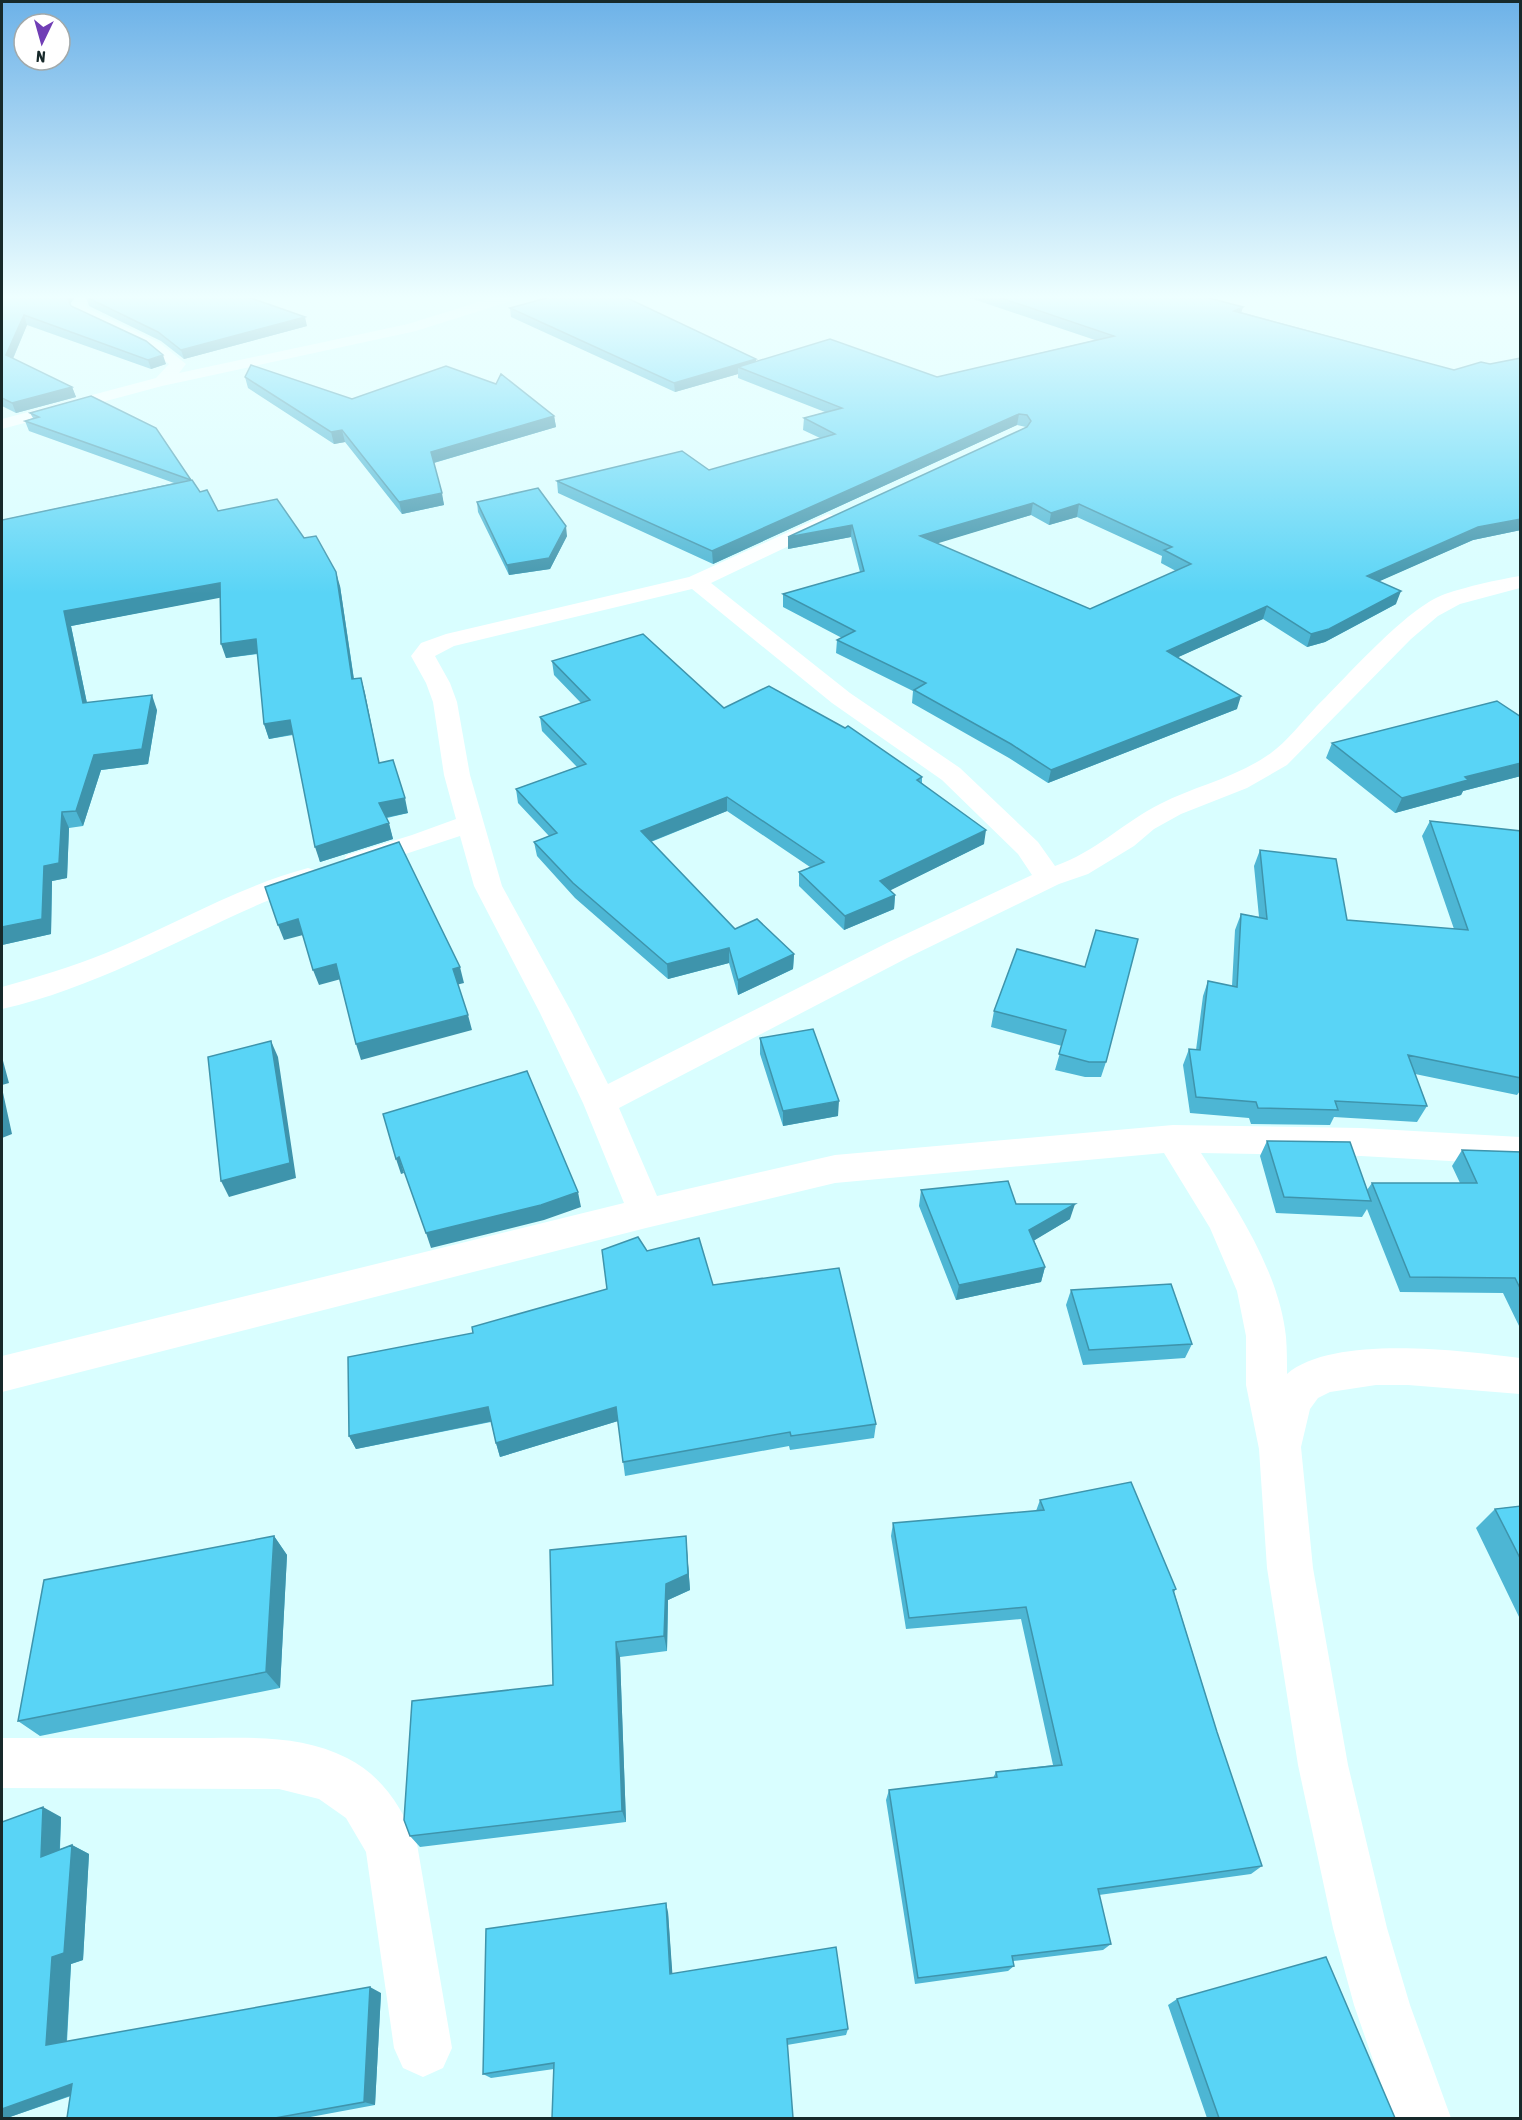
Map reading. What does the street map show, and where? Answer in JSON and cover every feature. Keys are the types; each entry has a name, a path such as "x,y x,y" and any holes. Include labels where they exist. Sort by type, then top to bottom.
{"street":[{"path":"2,424 106,396"},
{"path":"646,1213 600,1103 556,1013 488,886 457,775 445,702 438,683 424,660 425,651 446,641 696,582 840,514"},
{"path":"696,582 841,698 951,774 1028,848 1049,878"},
{"path":"600,1103 888,955 1049,878 1078,868 1099,856 1144,823 1172,808 1238,782 1278,760 1403,634 1430,611 1452,599 1521,582"},
{"path":"2,998 58,982 117,960 253,896 422,842 469,823"},
{"path":"1173,1138 1226,1222 1256,1292 1266,1336 1267,1385 1280,1449 1290,1568 1323,1765 1360,1928 1382,2005 1422,2118"},
{"path":"2,1374 646,1213 835,1169 1173,1138 1361,1142 1521,1151"},
{"path":"1280,1449 1287,1411 1303,1386 1324,1373 1399,1367 1521,1376"},
{"path":"2,1763 279,1764 330,1776 364,1800 391,1844 423,2048"}],"building":[{"path":"2,396 38,396 12,403"},
{"path":"91,396 156,428 191,480 25,421 39,417 30,413"},
{"path":"275,396 343,396 352,399 361,396 529,396 554,416 431,452 442,493 399,502 342,430 331,432"},
{"path":"811,396 1521,396 1521,519 1478,527 1367,576 1401,591 1329,629 1311,634 1267,606 1167,651 1241,696 1051,770 1011,744 914,690 926,683 837,640 855,631 783,594 864,571 852,525 788,537 1027,427 1031,421 1027,415 1019,414 712,551 557,481 682,451 709,470 835,434 804,418 842,408","holes":["1033,503 1051,513 1079,504 1172,547 1164,550 1191,564 1090,609 920,536"]},
{"path":"192,480 200,492 207,490 218,511 277,499 304,538 316,536 336,572 352,679 361,678 379,763 393,760 405,798 379,803 389,823 315,847 290,720 264,724 256,639 221,644 220,583 64,611 83,703 152,695 142,749 94,755 76,811 62,812 59,863 44,866 42,919 2,927 2,520"},
{"path":"538,488 566,526 549,558 507,565 477,502"},
{"path":"643,634 724,708 769,686 845,728 848,726 922,777 917,780 986,830 880,881 895,895 845,916 799,872 824,862 727,797 641,831 735,929 757,919 794,954 738,980 729,948 667,964 573,883 534,842 557,833 516,789 586,764 540,717 590,700 552,661"},
{"path":"1497,701 1521,717 1521,763 1465,777 1468,780 1402,798 1332,743"},
{"path":"1430,821 1521,831 1521,1078 1408,1055 1427,1106 1335,1101 1338,1110 1258,1108 1256,1102 1196,1097 1189,1049 1200,1050 1208,981 1237,987 1241,914 1267,919 1260,850 1336,859 1347,920 1468,930"},
{"path":"399,842 460,967 453,969 468,1015 356,1044 336,964 313,970 298,919 278,925 265,887"},
{"path":"1096,930 1138,939 1106,1062 1089,1062 1059,1054 1066,1030 994,1011 1017,949 1085,967"},
{"path":"813,1029 839,1101 783,1111 760,1038"},
{"path":"271,1041 290,1163 221,1181 208,1057"},
{"path":"527,1071 578,1192 541,1205 426,1233 399,1157 396,1159 383,1114"},
{"path":"1267,1141 1350,1142 1371,1201 1284,1197"},
{"path":"1462,1150 1521,1152 1521,1290 1515,1278 1410,1277 1372,1183 1477,1183"},
{"path":"1008,1181 1016,1204 1075,1204 1029,1230 1045,1267 959,1285 921,1190"},
{"path":"638,1237 647,1251 699,1238 713,1285 839,1268 876,1424 791,1436 790,1432 623,1462 616,1407 496,1443 488,1407 349,1436 348,1357 473,1333 472,1327 607,1289 602,1250"},
{"path":"1171,1284 1192,1344 1089,1350 1071,1290"},
{"path":"1131,1482 1176,1589 1173,1590 1217,1732 1262,1866 1098,1889 1111,1944 1012,1956 1014,1966 918,1978 889,1790 997,1777 996,1772 1062,1765 1026,1607 909,1618 893,1523 1044,1510 1040,1500"},
{"path":"1521,1506 1521,1560 1495,1509"},
{"path":"274,1536 266,1672 18,1721 44,1580"},
{"path":"686,1536 688,1574 666,1584 664,1636 616,1642 622,1811 410,1836 404,1820 412,1701 553,1685 550,1550"},
{"path":"43,1807 41,1857 72,1845 64,1953 52,1957 46,2045 370,1987 364,2102 275,2118 67,2118 72,2084 2,2109 2,1822"},
{"path":"666,1903 670,1974 836,1947 848,2029 787,2039 793,2118 552,2118 554,2063 483,2074 486,1929"},
{"path":"1326,1957 1395,2118 1219,2118 1177,1999"}]}
